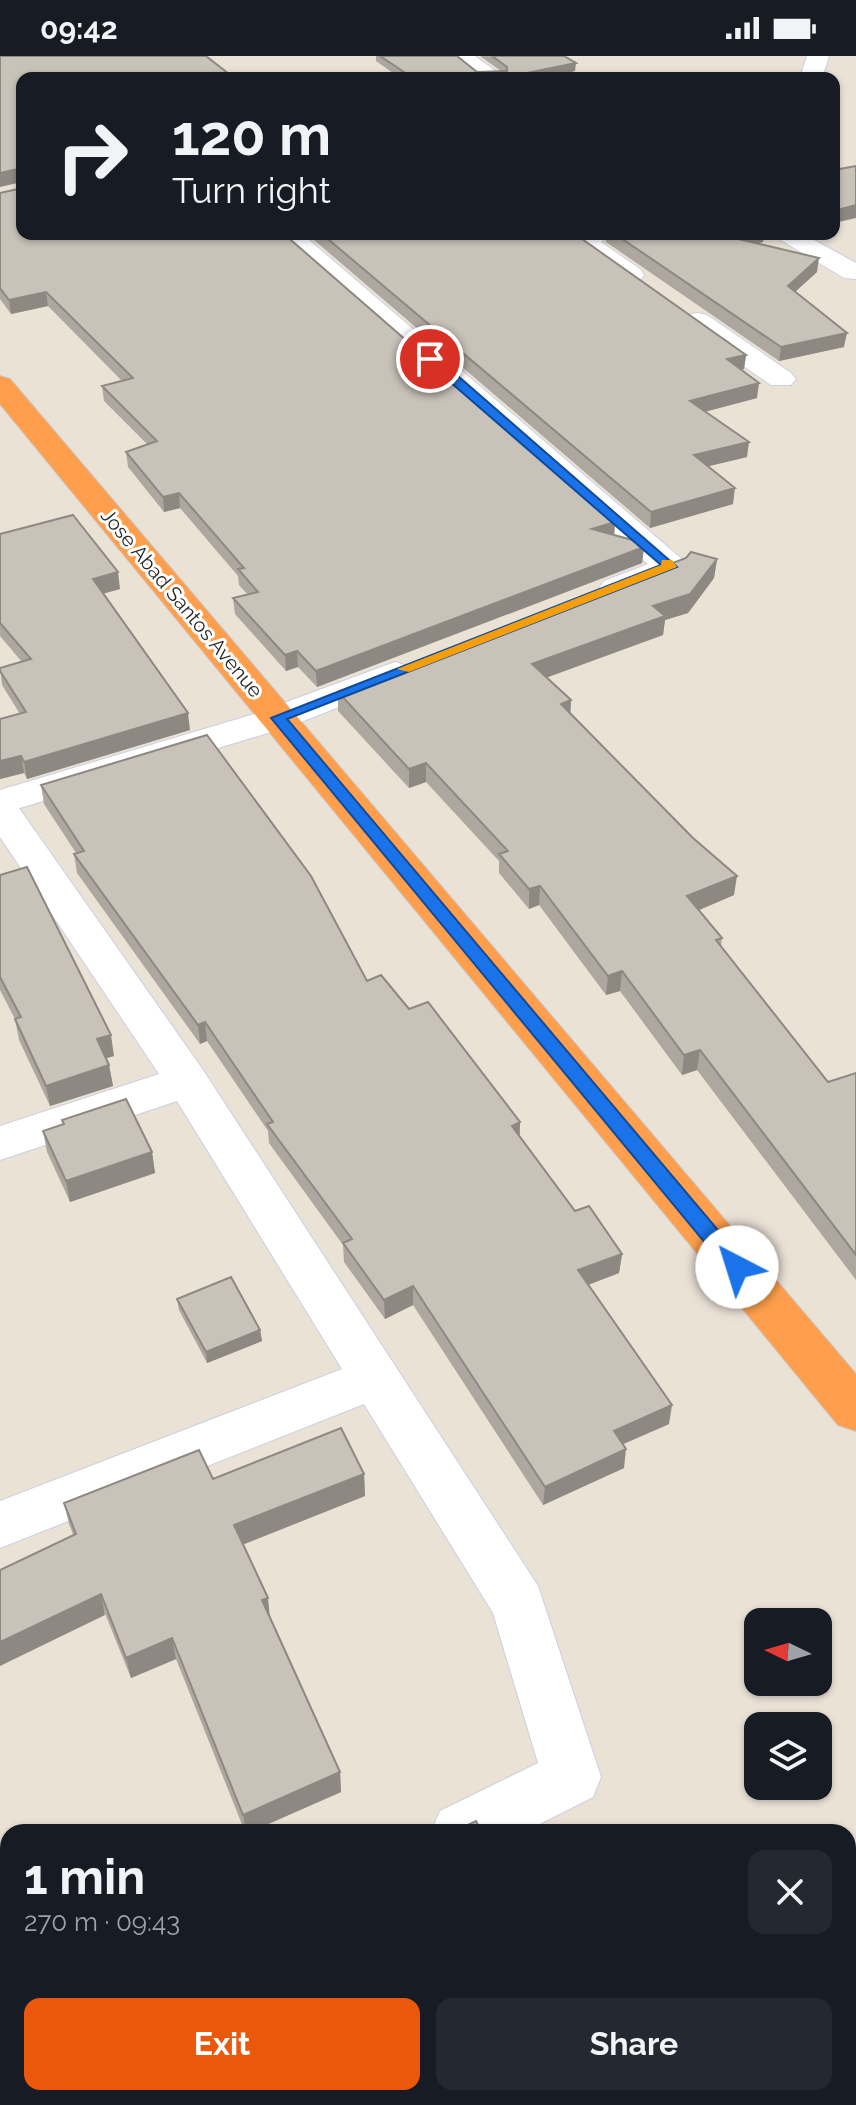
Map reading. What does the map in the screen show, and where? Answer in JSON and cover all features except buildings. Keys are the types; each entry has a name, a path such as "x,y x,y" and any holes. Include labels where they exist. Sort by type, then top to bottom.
{"highway":[{"name":"Jose Abad Santos Avenue","path":"0,385 856,1410"}],"street":[{"path":"460,56 485,72"},
{"path":"293,240 671,567 583,600"},
{"path":"585,240 781,379"},
{"path":"795,240 853,272"},
{"path":"0,802 278,718 423,662"},
{"path":"0,809 187,1081 518,1604 572,1777 477,1824"},
{"path":"0,1143 187,1081"},
{"path":"0,1525 375,1378"}],"slow traffic":[{"path":"404,669 671,567 667,563"}],"route":[{"path":"430,359 671,567 278,718 737,1267"}]}
